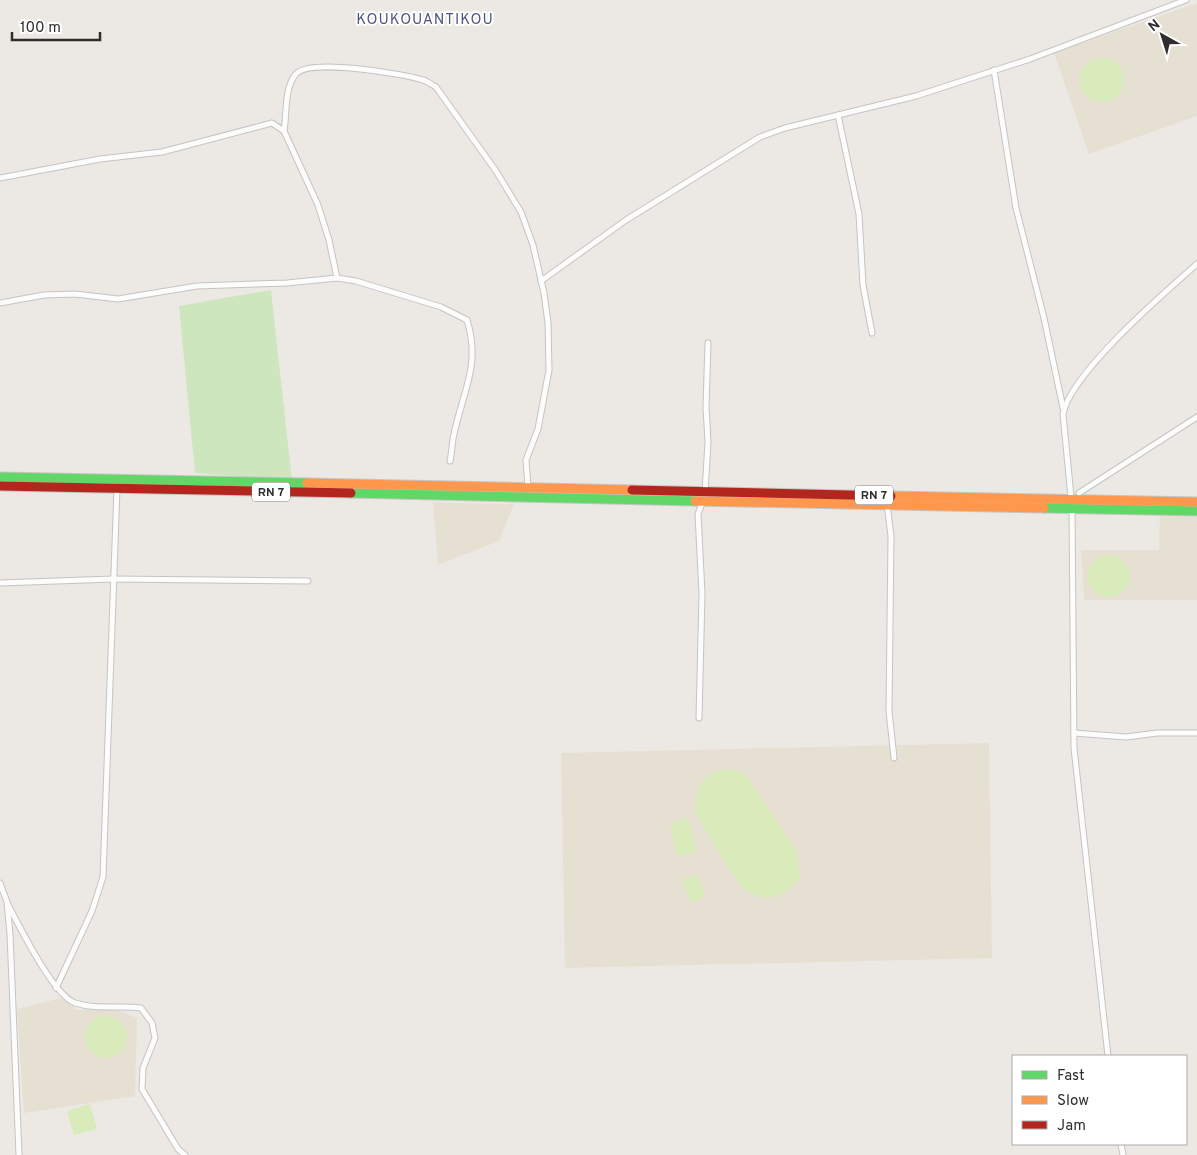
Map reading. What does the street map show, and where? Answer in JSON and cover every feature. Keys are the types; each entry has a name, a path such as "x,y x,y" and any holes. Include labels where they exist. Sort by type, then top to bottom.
{"main road":[{"name":"RN 7","path":"0,477 528,487 541,492"},
{"name":"RN 7","path":"0,486 117,489 551,492 1071,503 1197,511"},
{"name":"RN 7","path":"704,496 887,504 1197,502"}],"street":[{"path":"541,281 626,220 760,137 916,96 994,70 1186,0"},
{"path":"337,278 329,240 318,206 284,131 288,90 294,75 308,67 352,68 424,80 436,87 496,170 521,212 533,245 548,323 549,370 538,428 526,460 528,487"},
{"path":"994,70 1016,208 1044,318 1063,414 1071,503 1074,733 1108,1055"},
{"path":"838,115 859,214 863,285 872,333"},
{"path":"0,178 100,159 162,152 272,123 284,131"},
{"path":"1063,414 1065,404 1078,383 1100,358 1135,320 1197,264"},
{"path":"0,303 44,295 67,294 118,299 197,286 287,283 337,278 356,281 441,307 467,320 473,340 472,367 453,435 450,461"},
{"path":"699,718 702,594 698,514 704,496 708,442 706,407 708,343"},
{"path":"1079,493 1197,417"},
{"path":"56,988 92,911 103,877 106,844 104,793 109,762 114,628 112,579 118,513 117,489"},
{"path":"887,504 891,536 889,711 894,758"},
{"path":"0,583 112,579 308,581"},
{"path":"1074,733 1126,737 1157,733 1197,733"},
{"path":"0,883 8,905 27,943 56,988 73,1002 96,1008 121,1005 140,1008 152,1023 155,1038 143,1068 142,1089 178,1149 185,1155"},
{"path":"8,905 19,1155"}],"shaded area":[{"path":"1197,3 1197,116 1089,154 1054,53"},
{"path":"433,502 514,504 499,541 438,565"},
{"path":"1160,515 1197,517 1197,600 1084,600 1081,550 1159,550"},
{"path":"989,743 992,958 565,968 561,753"},
{"path":"61,998 77,1010 113,1009 137,1018 135,1096 24,1113 17,1009"}],"green space":[{"path":"1102,58 1114,62 1120,68 1124,80 1120,92 1114,98 1102,102 1090,98 1084,92 1080,80 1084,68 1090,62"},
{"path":"271,290 292,481 195,473 179,306"},
{"path":"1109,555 1124,561 1130,576 1124,591 1109,597 1094,591 1088,576 1094,561"},
{"path":"720,770 735,770 747,776 796,850 800,878 782,893 775,896 761,897 746,890 727,866 695,813 696,799 700,786 707,776"},
{"path":"689,819 697,852 677,857 670,823"},
{"path":"697,874 705,896 691,902 682,880"},
{"path":"110,1016 118,1019 124,1025 127,1037 124,1049 118,1055 102,1058 94,1055 88,1049 85,1033 88,1025 94,1019"},
{"path":"90,1104 97,1129 74,1135 67,1111"}],"traffic: fast":[{"path":"0,477 307,483"},
{"path":"351,493 695,501"},
{"path":"1044,508 1197,511"}],"traffic: slow":[{"path":"307,483 632,490"},
{"path":"891,496 1197,502"},
{"path":"695,501 1044,508"}],"traffic: jam":[{"path":"0,486 351,493"},
{"path":"632,490 891,496"}],"district":[{"name":"KOUKOUANTIKOU","path":"425,19"}]}
